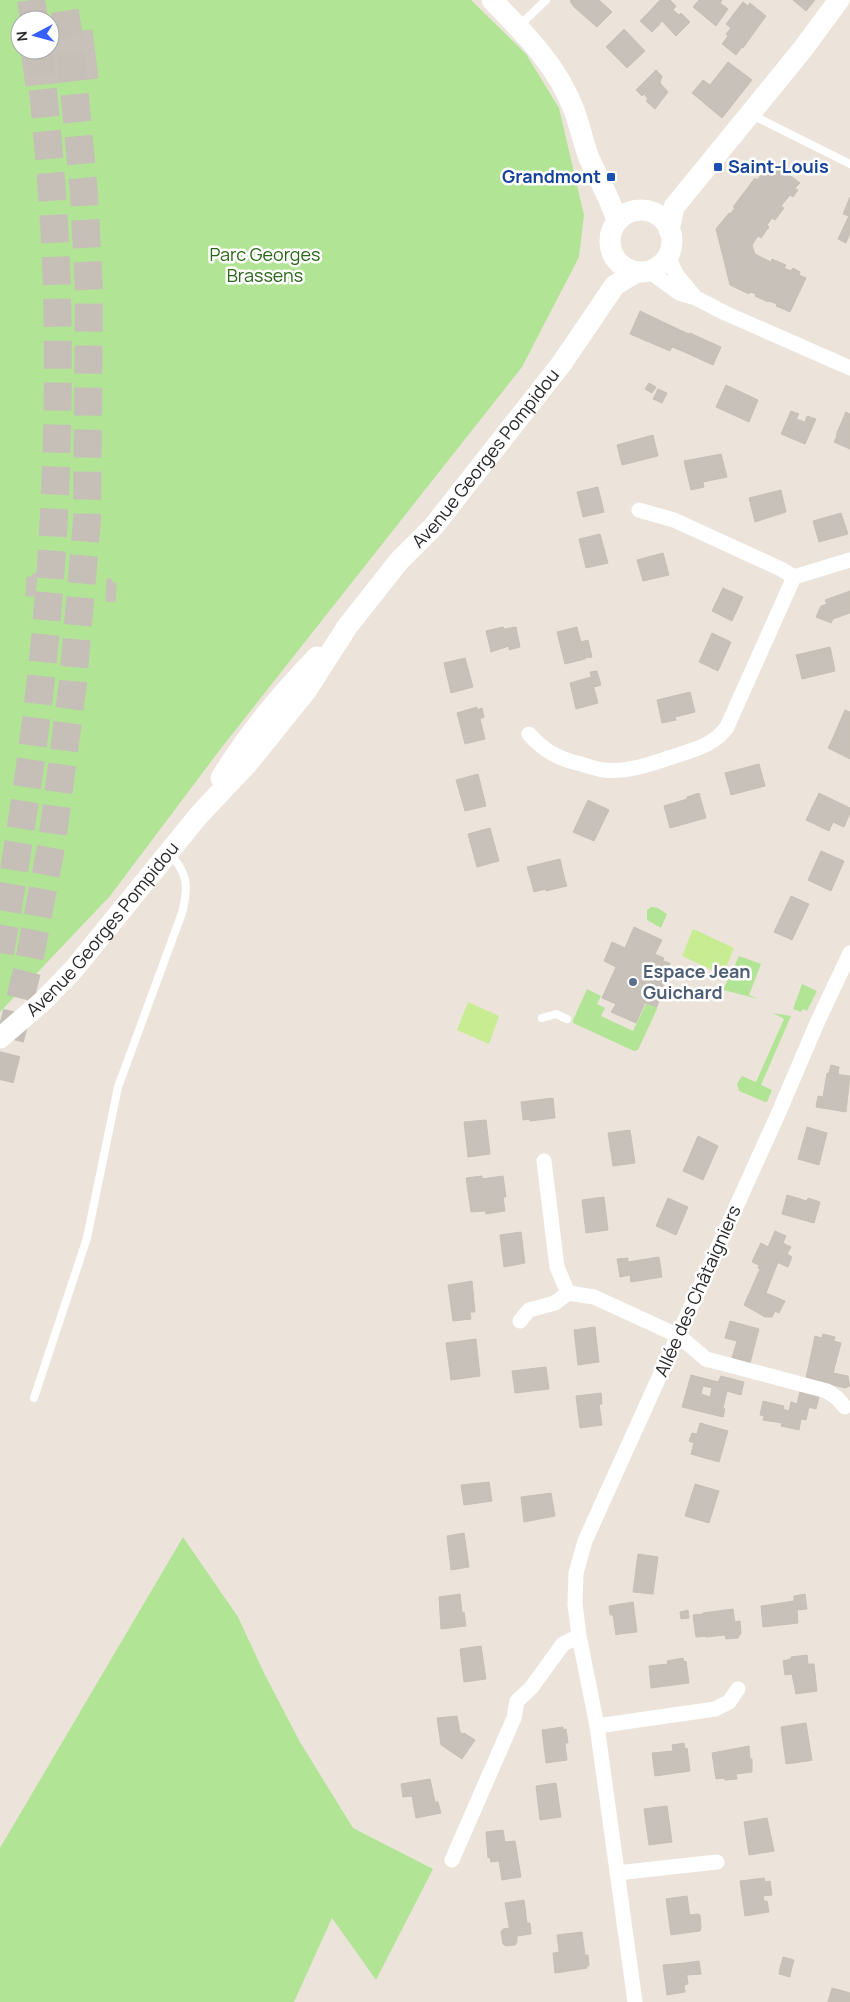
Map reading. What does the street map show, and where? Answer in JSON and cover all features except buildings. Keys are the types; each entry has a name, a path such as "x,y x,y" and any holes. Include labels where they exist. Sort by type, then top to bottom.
{"street":[{"path":"492,0 550,62 564,88 590,158 610,199 634,215 662,220 669,230"},
{"path":"696,298 676,274 668,255 671,244 669,230 674,207 802,50 839,0"},
{"path":"674,207 634,215 612,232 610,240 615,258 626,268 643,271 679,294 696,298 725,313 850,368"},
{"name":"Avenue Georges Pompidou","path":"0,1038 42,1002 74,969 169,854 199,815 237,752 294,680 347,627 399,562 433,527 562,364 615,285 643,271 659,266 668,255"},
{"path":"615,258 615,285"},
{"path":"639,510 674,520 781,569 794,577 850,560"},
{"path":"529,734 543,748 561,759 602,770 639,767 710,743 727,727 794,577"},
{"name":"Allée des Châtaigniers","path":"635,2002 597,1726 579,1636 575,1604 576,1573 585,1540 679,1336 817,1023 849,956"},
{"path":"544,1161 557,1267 568,1293"},
{"path":"520,1321 528,1310 555,1303 568,1293 594,1297 679,1336 706,1360 827,1391 845,1407"},
{"path":"452,1860 514,1718 518,1700 531,1688 563,1644 579,1636"},
{"path":"597,1726 715,1709 729,1702 738,1689"},
{"path":"617,1873 717,1862"}],"lane":[{"path":"518,27 546,0"},
{"path":"750,114 850,164"},
{"path":"34,1398 87,1238 118,1087 182,913 186,894 186,880 176,860 169,854"},
{"path":"542,1018 556,1014 567,1019"}],"green space":[{"name":"Parc Georges Brassens","path":"0,0 471,0 526,54 559,108 584,215 579,257 522,367 222,747 110,896 0,1012"},
{"path":"651,907 658,908 667,914 661,928 647,920 647,910"},
{"path":"693,929 734,948 723,975 682,956"},
{"path":"739,956 761,964 749,995 759,999 723,990"},
{"path":"802,984 817,991 807,1011 803,1009 801,1012 793,1009"},
{"path":"587,989 601,996 597,1004 605,1008 601,1016 633,1031 646,1004 657,1007 638,1050 634,1051 573,1023"},
{"path":"468,1002 499,1016 489,1044 457,1030"},
{"path":"773,1013 791,1016 761,1085 772,1090 767,1102 765,1102 739,1091 737,1084 742,1076 756,1082 784,1019"},
{"path":"183,1537 238,1617 264,1673 300,1742 353,1828 433,1869 376,1980 332,1918 294,2002 0,2002 0,1848"}],"tunnel":[{"path":"31,0 32,10"},
{"path":"0,1080 28,967 52,842 73,682 87,520 89,292 84,194 70,44 63,0"},
{"path":"0,953 23,815 37,712 46,630 53,533 58,388 56,261 40,60"}],"place":[{"name":"Saint-Louis","path":"718,167"},
{"name":"Grandmont","path":"611,177"},
{"name":"Espace Jean Guichard","path":"633,982"}]}
